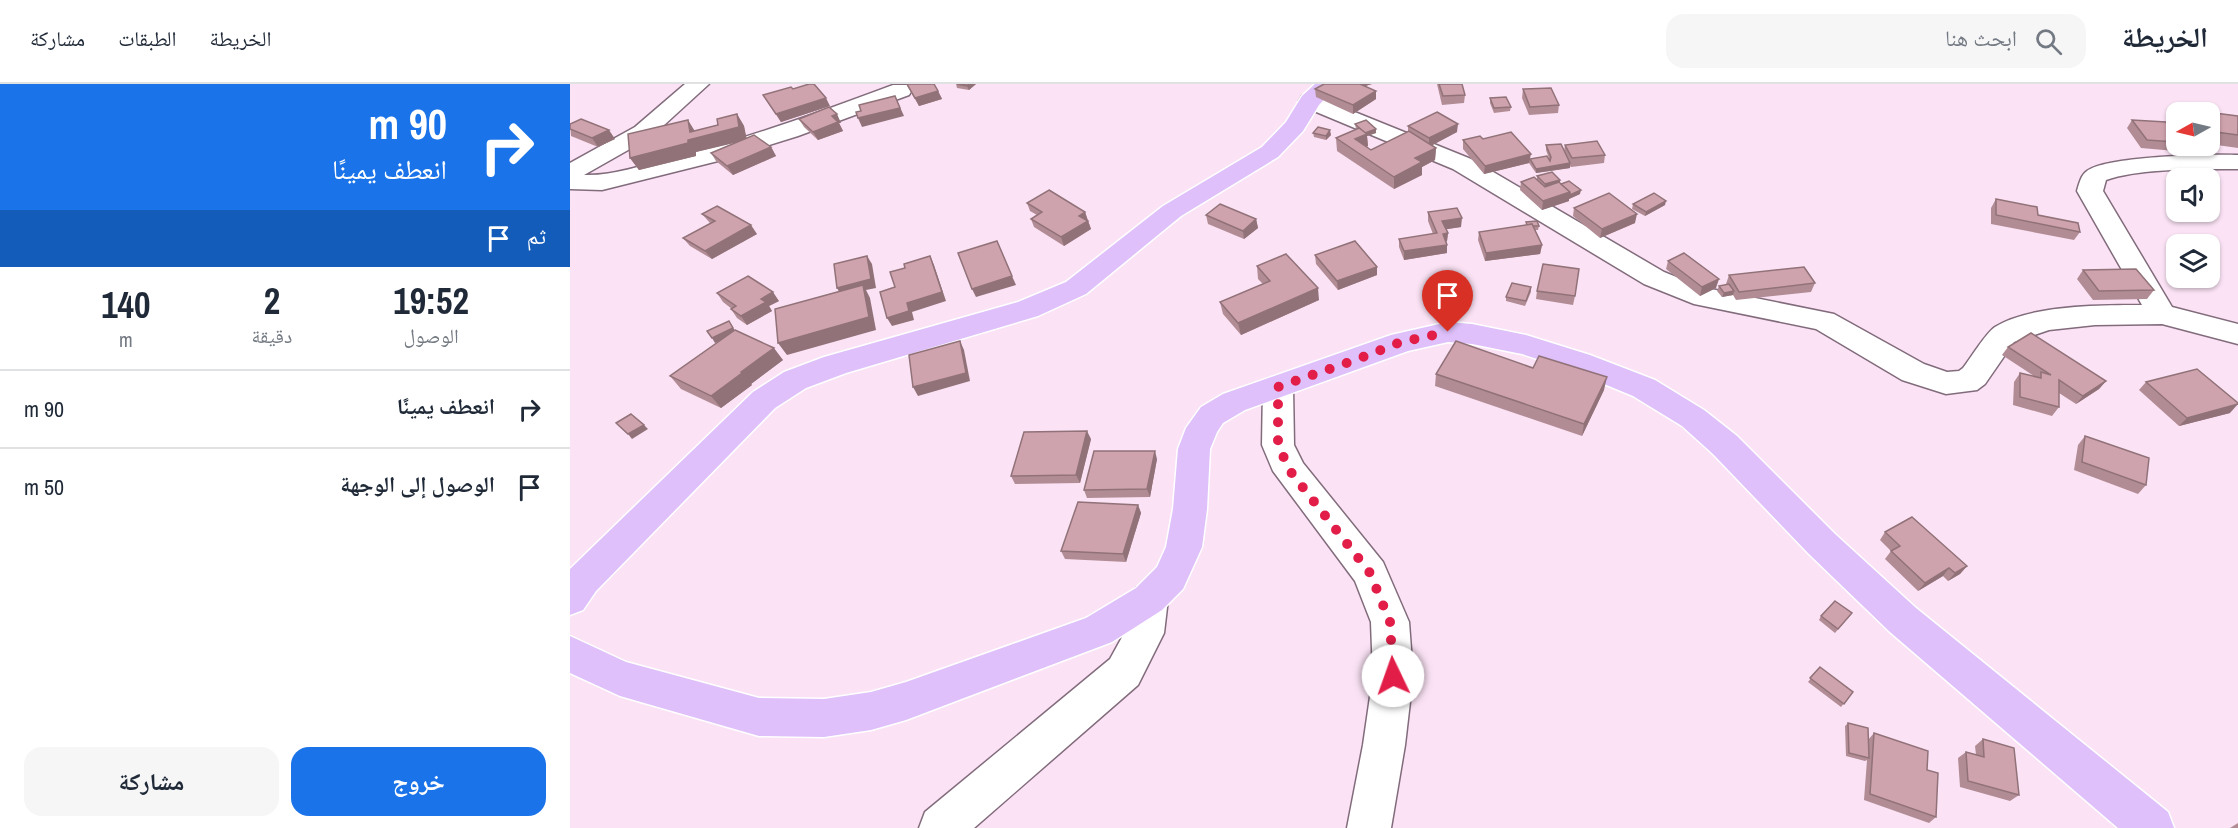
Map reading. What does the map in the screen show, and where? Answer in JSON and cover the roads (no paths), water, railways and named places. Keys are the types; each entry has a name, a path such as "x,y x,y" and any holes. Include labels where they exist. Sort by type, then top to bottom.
{"main road":[{"path":"570,599 583,580 764,400 795,380 835,365 1028,309 1076,288 1172,211 1270,152 1295,126 1319,93"},
{"path":"570,654 620,678 759,717 824,718 872,711 917,697 1099,630 1149,599 1170,578 1184,547 1190,508 1194,448 1202,428 1212,415 1234,402 1401,342 1448,332 1472,334 1526,345 1579,362 1644,388 1692,418 1725,445 1822,544 1903,620 2152,828"}],"street":[{"path":"570,173 643,132 699,84"},
{"path":"570,182 602,183 689,162 790,131 901,90"},
{"path":"1319,93 1462,164 1664,282 1694,296 1824,321 1913,372 1946,383 1966,382 1974,376 2004,335 2049,320 2095,315 2162,314 2238,333"},
{"path":"2162,314 2090,191 2091,180 2098,174 2116,170 2192,163 2238,162"},
{"path":"1278,387 1278,445 1290,471 1370,573 1390,622 1393,676 1384,745 1369,828"},
{"path":"941,828 1124,672 1145,633 1149,599"}]}
